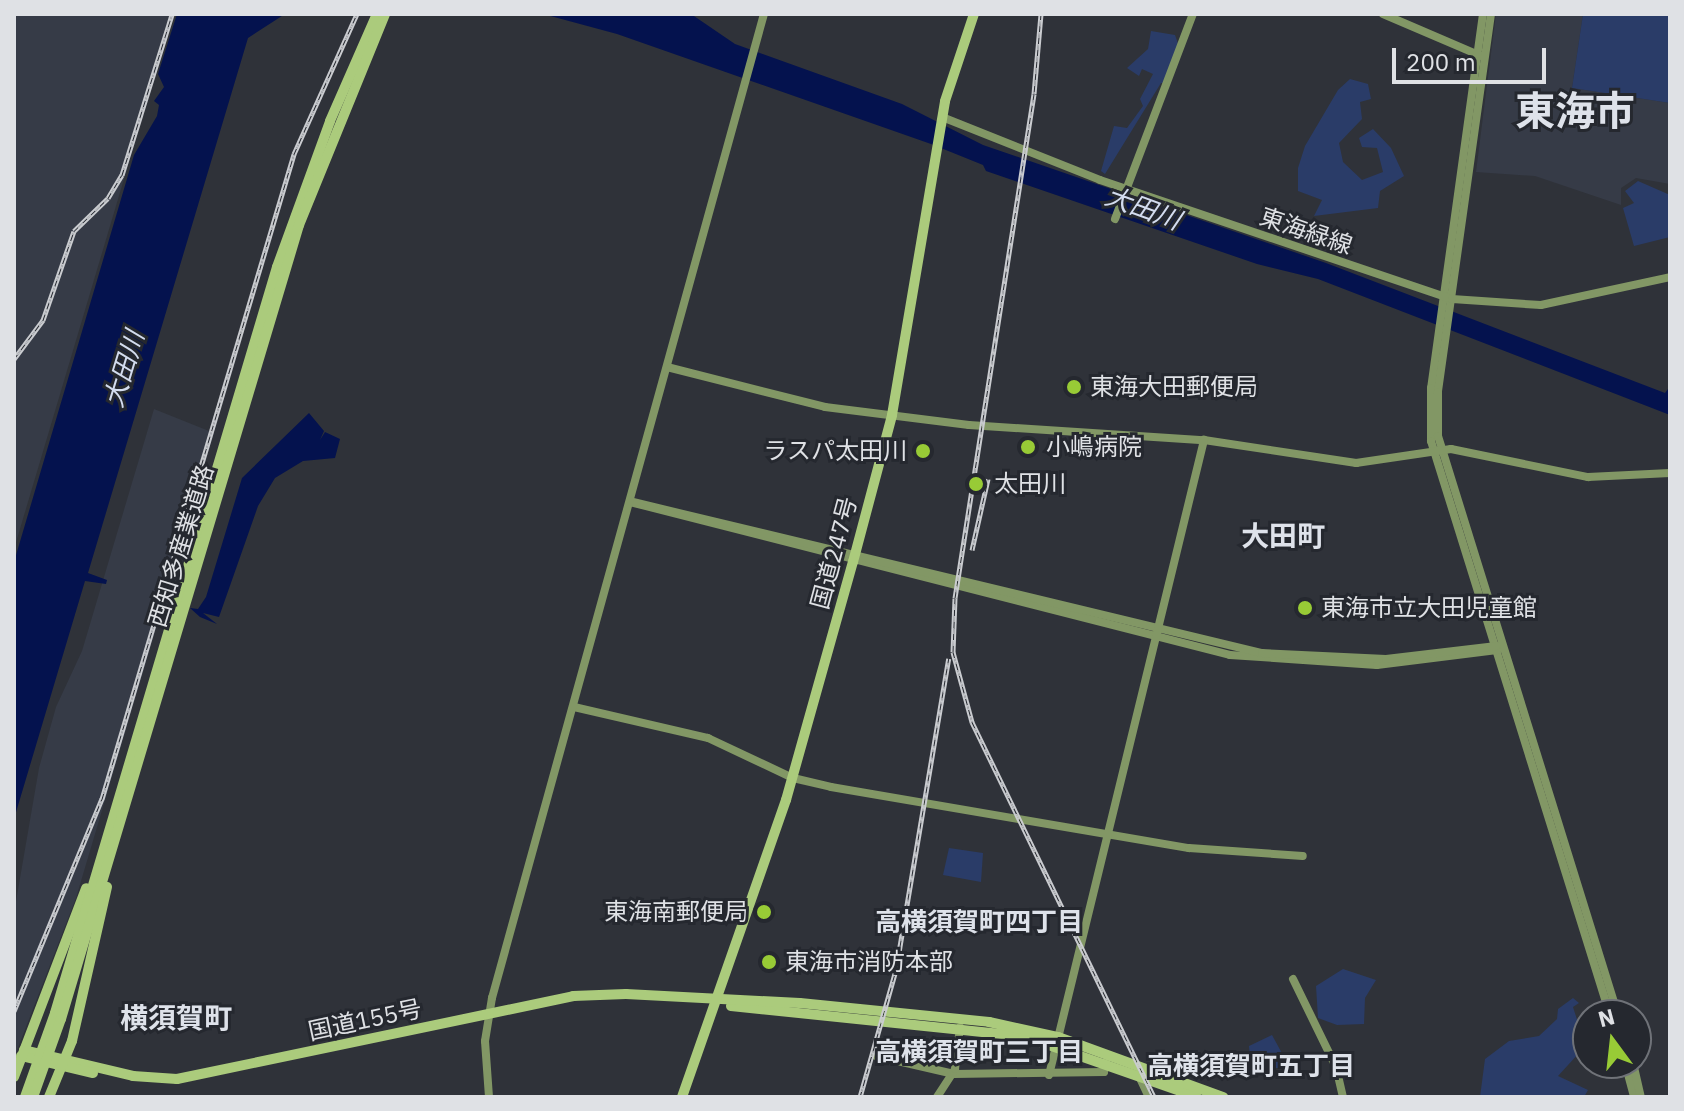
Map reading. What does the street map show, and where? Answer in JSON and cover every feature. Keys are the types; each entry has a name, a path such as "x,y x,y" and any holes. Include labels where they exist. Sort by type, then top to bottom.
{"highway":[{"name":"西知多産業道路","path":"121,805 286,237 377,14"},
{"name":"西知多産業道路","path":"25,1097 121,805 299,225 385,14"},
{"name":"国道247号","path":"716,1002 793,778 892,415 942,120 974,14"},
{"path":"49,1097 39,1056 112,807 121,805"},
{"path":"14,1077 39,1056 121,805"},
{"name":"国道155号","path":"39,1056 133,1076 192,1077 583,1000 716,1002 989,1022 1057,1041 1223,1097"},
{"path":"682,1097 716,1002"},
{"name":"国道155号","path":"716,1002 960,1027 1057,1041 1197,1097"},
{"name":"西知多産業道路","path":"33,1097 39,1056"}],"street":[{"path":"489,1097 489,1017 764,14"},
{"path":"1115,216 1193,14"},
{"path":"1383,14 1482,56"},
{"path":"1482,56 1483,14"},
{"path":"1491,14 1482,56 1444,330 1436,407 1437,450 1605,999"},
{"name":"東海緑線","path":"942,120 1125,190 1448,302 1541,305 1670,277"},
{"path":"667,367 825,407 892,415 1204,440 1356,463 1437,450 1588,477 1670,473"},
{"path":"1049,1075 1204,440"},
{"path":"630,502 1156,633 1262,653 1332,659 1386,659 1496,648"},
{"path":"1496,648 1613,999"},
{"path":"574,707 708,738 793,778 1189,848 1303,856"},
{"path":"1293,979 1336,1067 1343,1097"},
{"path":"937,1097 954,1074 960,1027"},
{"path":"876,1056 954,1074 1104,1072 1106,1062"},
{"path":"1139,1076 1149,1097"}],"shaded area":[{"path":"14,14 173,14 14,549"},
{"path":"1496,14 1583,14 1572,88 1670,103 1670,184 1636,178 1621,188 1621,205 1535,176 1476,172"},
{"path":"1583,14 1670,14 1670,103 1572,88"},
{"path":"1151,31 1175,35 1180,49 1167,83 1161,83 1105,174 1101,171 1114,126 1127,128 1143,106 1140,99 1153,74 1142,69 1139,76 1127,68 1148,49"},
{"path":"1350,79 1368,84 1371,99 1360,102 1362,119 1339,143 1343,162 1362,180 1383,172 1377,148 1362,147 1359,138 1373,129 1391,148 1404,176 1380,191 1378,208 1314,216 1322,200 1298,191 1298,168 1305,146 1338,90"},
{"path":"1638,181 1670,195 1670,237 1634,246 1623,208 1634,203 1625,191"},
{"path":"154,409 214,433 76,898 14,1058 14,913 39,768 56,707 82,651"},
{"path":"949,848 983,853 981,882 943,875"},
{"path":"1343,969 1376,980 1365,998 1364,1024 1337,1025 1318,1018 1316,986"},
{"path":"1574,999 1572,1061 1558,1076 1588,1090 1584,1097 1480,1097 1485,1059 1509,1041 1539,1036 1557,1019 1558,1009"},
{"path":"1272,1035 1290,1068 1251,1068 1249,1046"}],"water":[{"name":"大田川","path":"177,14 285,14 248,38 88,573 107,580 106,584 85,581 14,819 14,562 134,155 157,116 159,105 154,101 164,87 158,74"},
{"name":"大田川","path":"543,14 691,14 735,44 902,104 983,145 1326,263 1665,393 1668,389 1670,415 1318,279 1257,264 986,171 983,165 931,144 617,34"},
{"path":"309,413 324,431 320,440 325,432 340,439 335,458 303,461 275,478 258,506 219,617 203,613 217,624 200,617 190,608 198,609 206,597 242,478"}],"railway":[{"path":"14,359 43,320 74,231 108,198 122,175 172,14"},
{"path":"14,1011 102,799 294,154 357,14"},
{"path":"1041,14 1034,94 955,598 953,652 972,722 1154,1097"},
{"path":"972,550 988,479"},
{"path":"860,1097 896,970 949,658"}],"place":[{"name":"東海大田郵便局","path":"1074,387"},
{"name":"小嶋病院","path":"1028,447"},
{"name":"ラスパ太田川","path":"923,451"},
{"name":"太田川","path":"976,484"},
{"name":"東海市立大田児童館","path":"1305,608"},
{"name":"東海南郵便局","path":"764,912"},
{"name":"東海市消防本部","path":"769,962"}],"district":[{"name":"東海市","path":"1575,110"},
{"name":"大田町","path":"1283,536"},
{"name":"高横須賀町四丁目","path":"979,922"},
{"name":"横須賀町","path":"176,1018"},
{"name":"高横須賀町三丁目","path":"979,1052"},
{"name":"高横須賀町五丁目","path":"1251,1066"}]}
